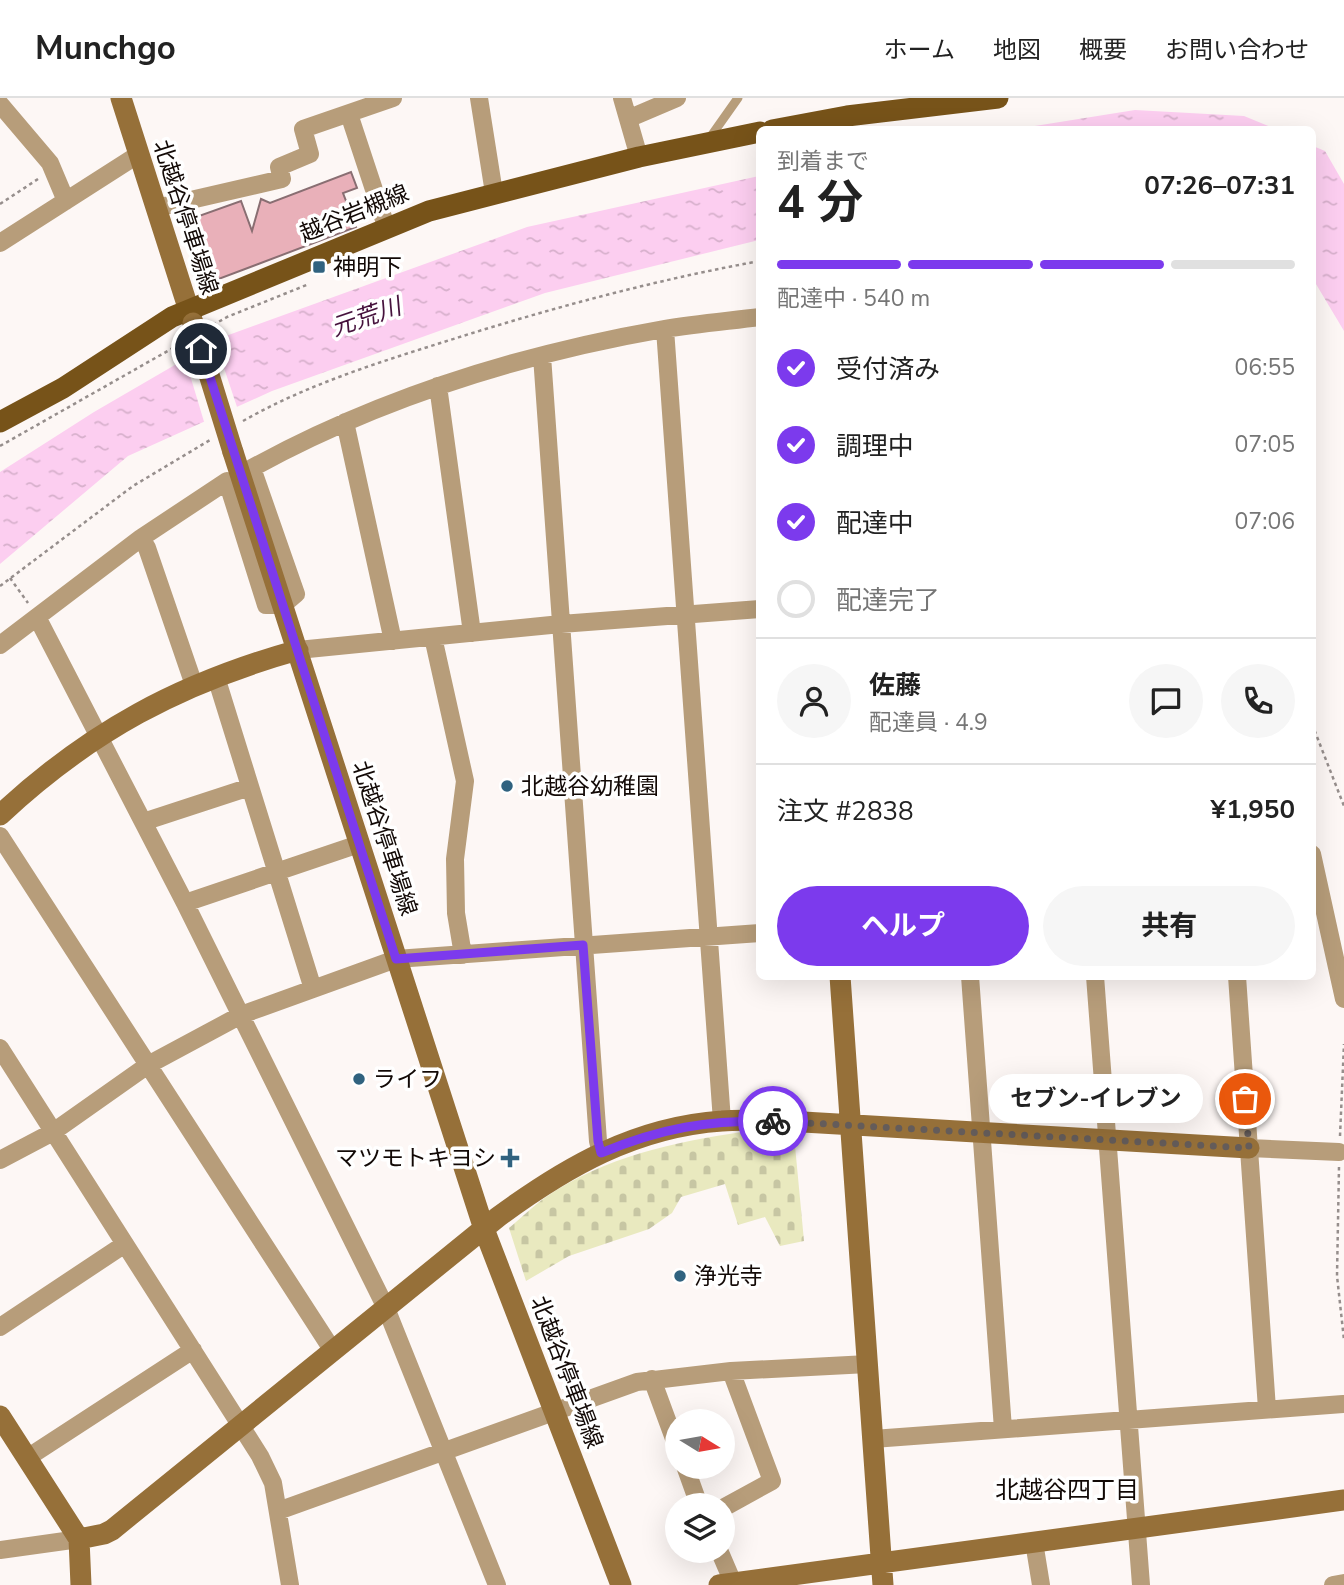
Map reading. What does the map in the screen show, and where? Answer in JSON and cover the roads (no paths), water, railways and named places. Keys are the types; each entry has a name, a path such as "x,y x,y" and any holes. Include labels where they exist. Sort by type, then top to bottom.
{"main road":[{"path":"793,126 917,103 998,98"},
{"name":"越谷岩槻線","path":"0,422 63,388 156,327 195,321 429,211 639,158 756,133"}],"street":[{"name":"北越谷停車場線","path":"121,98 195,321 236,461 484,1229 621,1585"},
{"path":"156,208 282,179 279,167 310,154 303,129 393,98"},
{"path":"479,98 494,193"},
{"path":"622,98 630,118 639,158"},
{"path":"630,118 677,98"},
{"path":"0,104 50,163 66,201"},
{"path":"349,114 387,229"},
{"path":"0,243 139,154"},
{"path":"0,645 33,610 227,481 266,605 283,605 296,594 252,468 289,447 345,422 438,386 509,363 664,329 756,318"},
{"path":"664,329 722,1121"},
{"path":"542,356 583,945 601,1153"},
{"path":"438,386 472,633"},
{"path":"345,422 393,641"},
{"path":"141,538 147,548 194,685"},
{"path":"0,815 39,779 98,736 143,709 251,663 298,650 561,624 756,609"},
{"path":"33,610 185,903 386,1308 497,1585"},
{"path":"433,637 465,781 454,859 456,913 463,956"},
{"path":"216,677 313,989"},
{"path":"143,822 250,787"},
{"path":"0,836 333,1351"},
{"path":"185,903 359,844"},
{"path":"1318,896 1344,999"},
{"path":"0,1160 52,1132 148,1065 241,1015 396,959 756,933"},
{"path":"840,980 883,1585"},
{"path":"970,980 1003,1429"},
{"path":"1095,980 1141,1585"},
{"path":"1237,980 1267,1409"},
{"path":"0,1048 260,1456 273,1483 290,1585"},
{"path":"0,1550 79,1539 112,1530 543,1184 601,1153 656,1133 722,1121 786,1121 1339,1152"},
{"path":"0,1327 125,1244"},
{"path":"27,1458 193,1350"},
{"path":"278,1510 637,1382 731,1371 868,1364"},
{"path":"731,1371 772,1481 735,1501"},
{"path":"652,1379 665,1414"},
{"path":"873,1439 1343,1404"},
{"path":"0,1416 79,1539 81,1585"},
{"path":"723,1563 729,1584 1344,1500"},
{"path":"1034,1542 1041,1585"},
{"path":"1333,1585 1344,1583"}],"lane":[{"path":"705,143 738,98"}],"water":[{"path":"1135,110 1244,116 1269,126 1035,126"},
{"path":"1316,147 1325,151 1344,184 1344,331 1316,284"},
{"name":"元荒川","path":"756,177 756,241 545,293 272,391 128,456 0,564 0,472 94,412 223,337 527,227"}],"place":[{"name":"神明下","path":"319,267"},
{"name":"北越谷幼稚園","path":"507,786"},
{"name":"ライフ","path":"359,1079"},
{"name":"セブン-イレブン","path":"1245,1099"},
{"name":"マツモトキヨシ","path":"510,1158"},
{"name":"浄光寺","path":"680,1276"}],"district":[{"name":"北越谷四丁目","path":"1067,1490"}]}
